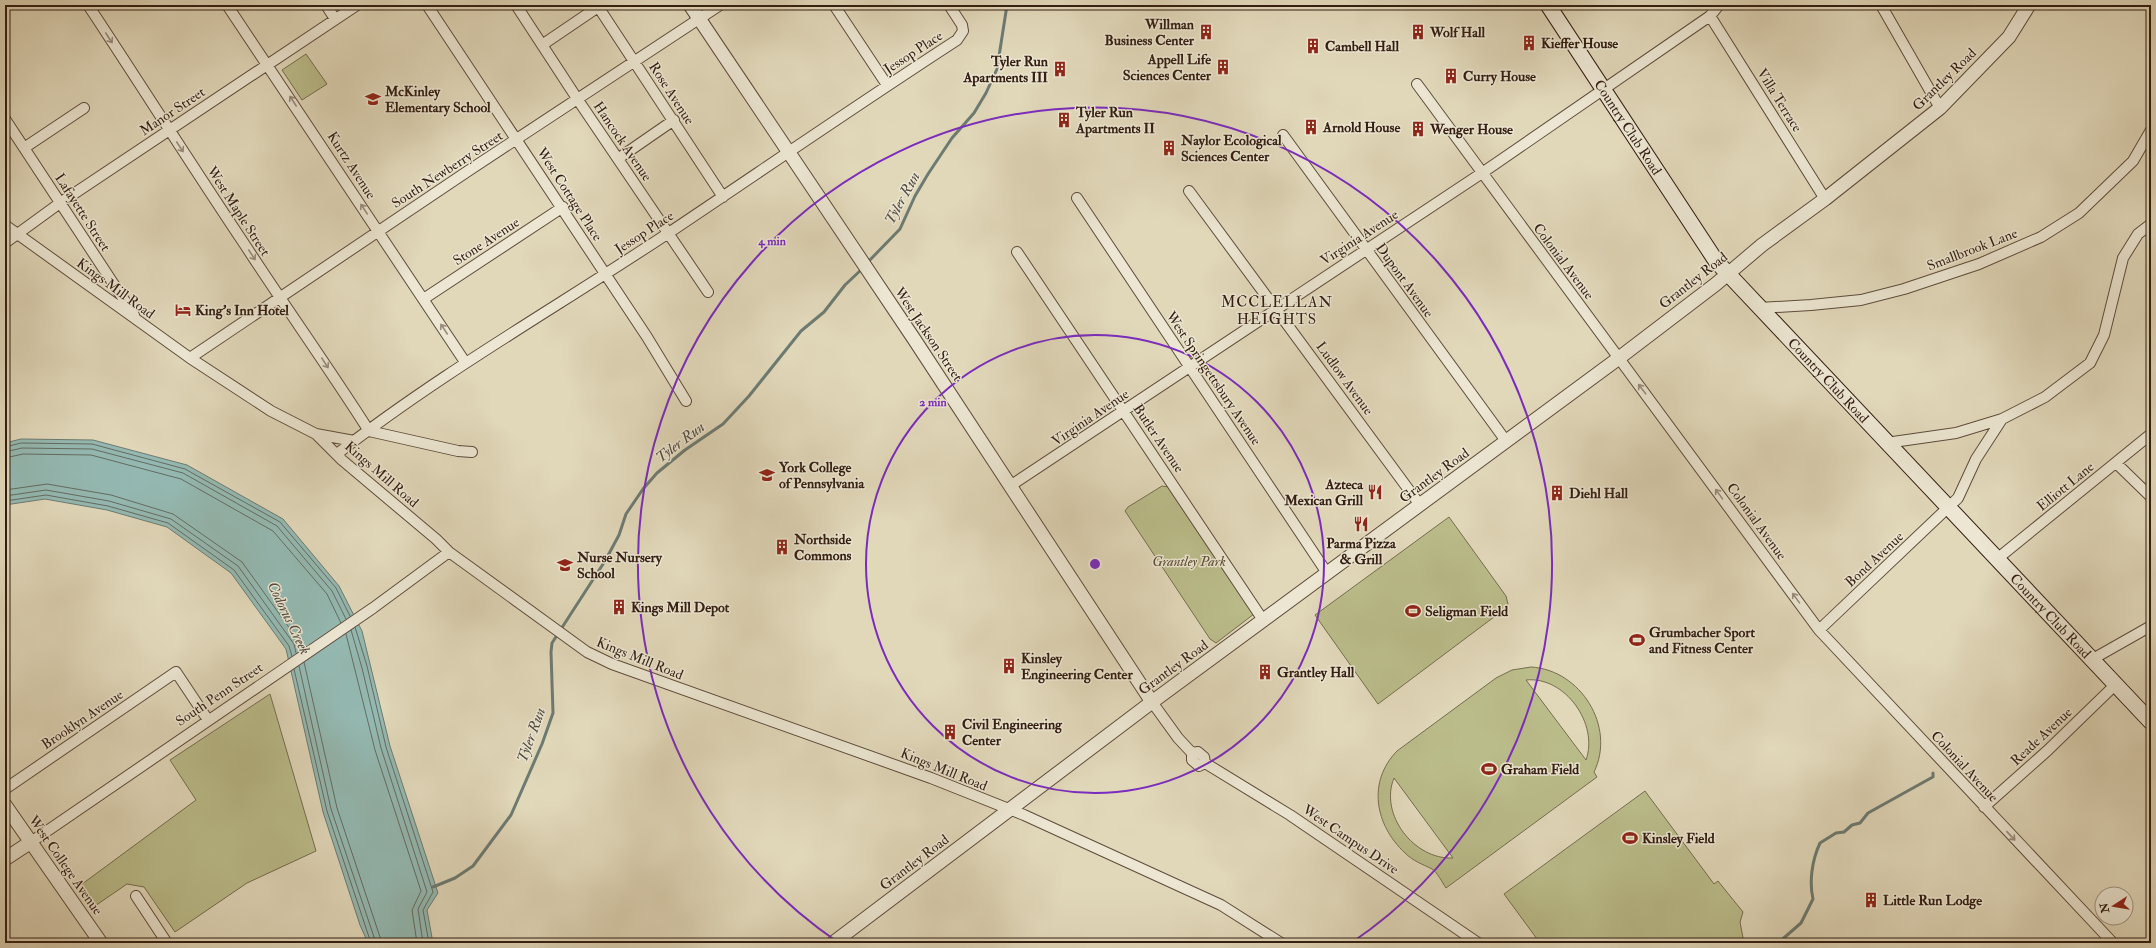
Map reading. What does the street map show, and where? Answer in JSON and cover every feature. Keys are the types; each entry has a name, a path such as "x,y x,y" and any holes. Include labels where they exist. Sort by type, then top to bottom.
{"main road":[{"name":"Country Club Road","path":"1548,5 1716,261 1886,443 2151,722"}],"street":[{"name":"West Maple Street","path":"88,5 169,131 279,297 323,359 369,431"},
{"name":"Kurtz Avenue","path":"228,5 378,231 425,298 466,362"},
{"path":"326,5 335,19"},
{"name":"Manor Street","path":"5,243 60,203 357,5"},
{"name":"West Cottage Place","path":"427,5 647,336 686,401"},
{"name":"Hancock Avenue","path":"516,5 578,100 619,158 668,234 708,292"},
{"name":"West Jackson Street","path":"690,5 868,274 914,339 1152,702"},
{"name":"South Newberry Street","path":"190,358 279,297 331,265 378,231 720,5"},
{"path":"834,5 887,85"},
{"name":"Jessop Place","path":"337,454 466,362 668,234 887,85 957,40 963,31 962,25 949,5"},
{"name":"Virginia Avenue","path":"1010,486 1190,368 1604,91 1710,16 1719,5"},
{"path":"1881,5 1940,108"},
{"name":"Grantley Road","path":"833,943 1152,702 1618,358 1728,274 1762,245 1825,199 1940,108 2009,37 2029,5"},
{"path":"542,44 597,6"},
{"name":"Rose Avenue","path":"597,6 674,120 723,197"},
{"name":"Villa Terrace","path":"1710,16 1825,199"},
{"name":"Colonial Avenue","path":"1417,84 1819,630 2113,943"},
{"path":"24,148 84,108"},
{"name":"Lafayette Street","path":"5,119 138,320"},
{"path":"619,158 674,120"},
{"name":"Smallbrook Lane","path":"1759,308 1861,300 1904,289 1979,264 2041,237 2079,213 2133,161 2151,130"},
{"name":"Dupont Avenue","path":"1283,135 1506,441"},
{"name":"Ludlow Avenue","path":"1189,191 1420,505"},
{"name":"West Springettsbury Avenue","path":"1077,198 1327,573"},
{"name":"Stone Avenue","path":"425,298 562,207"},
{"path":"1886,443 1956,433 2002,419 2045,397 2090,362 2104,335 2123,258 2138,234 2151,224"},
{"name":"Kings Mill Road","path":"5,225 190,358 271,411 316,434 449,552 562,636 587,652 612,664 931,778 1010,810 1221,905 1281,943"},
{"name":"Butler Avenue","path":"1017,252 1263,620"},
{"name":"Bond Avenue","path":"1819,630 1958,498 1976,459 2002,419"},
{"path":"369,431 458,451 472,452"},
{"path":"316,434 354,441"},
{"name":"Elliott Lane","path":"1997,559 2151,434"},
{"path":"2116,463 2151,497"},
{"name":"South Penn Street","path":"5,859 373,608 449,552"},
{"path":"2091,660 2151,626"},
{"name":"Brooklyn Avenue","path":"5,789 176,672 208,720"},
{"name":"Reade Avenue","path":"1984,807 2047,751 2115,685"},
{"name":"West Campus Drive","path":"1152,702 1178,738 1192,753 1198,752 1204,757 1204,763 1296,819 1478,943"},
{"name":"West College Avenue","path":"5,805 101,943"},
{"path":"136,896 167,943"}],"green space":[{"path":"306,54 327,84 302,100 282,70"},
{"name":"Grantley Park","path":"1162,486 1169,487 1254,614 1216,643 1210,639 1125,511 1128,507"},
{"name":"Seligman Field","path":"1449,517 1506,596 1508,604 1506,608 1378,704 1315,615"},
{"name":"Graham Field","path":"1531,667 1549,671 1565,678 1579,690 1590,704 1597,720 1600,737 1600,755 1594,772 1597,777 1446,888 1434,870 1408,856 1395,842 1387,830 1381,817 1378,803 1378,790 1381,776 1397,751 1496,678 1512,670","holes":["1526,680 1540,681 1554,686 1566,694 1576,705 1588,732 1589,746 1586,760","1394,778 1453,858 1439,857 1425,851 1413,843 1403,832 1396,820 1391,806 1391,792"]},
{"path":"270,694 316,851 247,883 175,932 144,887 127,884 92,908 78,887 196,800 170,760"},
{"name":"Kinsley Field","path":"1645,791 1714,884 1718,881 1743,912 1740,922 1744,943 1540,943 1504,894"}],"water":[{"name":"Codorus Creek","path":"21,439 93,440 187,465 283,519 339,586 362,631 390,746 438,893 427,910 433,943 368,943 360,925 323,812 286,649 231,573 167,527 107,510 45,499 5,505 5,443"}],"waterway":[{"name":"Tyler Run","path":"867,263 900,229 915,196 928,174 952,138 974,113 986,93 997,69 1007,5"},
{"name":"Tyler Run","path":"433,887 455,878 473,866 511,815 542,744 553,713 552,643 605,561 619,535 626,514 643,489 657,473 685,450 723,424 749,396 801,331 824,312 845,285 862,269"},
{"path":"1778,943 1801,923 1813,899 1811,885 1812,871 1820,843 1836,833 1844,832 1852,825 1860,823 1868,813 1933,777 1933,773"}],"place":[{"name":"Willman Business Center","path":"1206,32"},
{"name":"Wolf Hall","path":"1418,32"},
{"name":"Kieffer House","path":"1529,43"},
{"name":"Cambell Hall","path":"1313,46"},
{"name":"Appell Life Sciences Center","path":"1223,67"},
{"name":"Tyler Run Apartments III","path":"1060,69"},
{"name":"Curry House","path":"1451,76"},
{"name":"McKinley Elementary School","path":"373,99"},
{"name":"Tyler Run Apartments II","path":"1064,120"},
{"name":"Arnold House","path":"1311,127"},
{"name":"Wenger House","path":"1418,129"},
{"name":"Naylor Ecological Sciences Center","path":"1169,148"},
{"name":"King's Inn Hotel","path":"183,310"},
{"name":"York College of Pennsylvania","path":"767,475"},
{"name":"Azteca Mexican Grill","path":"1375,492"},
{"name":"Diehl Hall","path":"1557,493"},
{"name":"Parma Pizza & Grill","path":"1361,524"},
{"name":"Northside Commons","path":"782,547"},
{"name":"Nurse Nursery School","path":"565,565"},
{"name":"Kings Mill Depot","path":"619,607"},
{"name":"Seligman Field","path":"1413,611"},
{"name":"Grumbacher Sport and Fitness Center","path":"1637,640"},
{"name":"Kinsley Engineering Center","path":"1009,666"},
{"name":"Grantley Hall","path":"1265,672"},
{"name":"Civil Engineering Center","path":"950,732"},
{"name":"Graham Field","path":"1489,769"},
{"name":"Kinsley Field","path":"1630,838"},
{"name":"Little Run Lodge","path":"1871,900"}],"district":[{"name":"MCCLELLAN HEIGHTS","path":"1277,310"}]}
